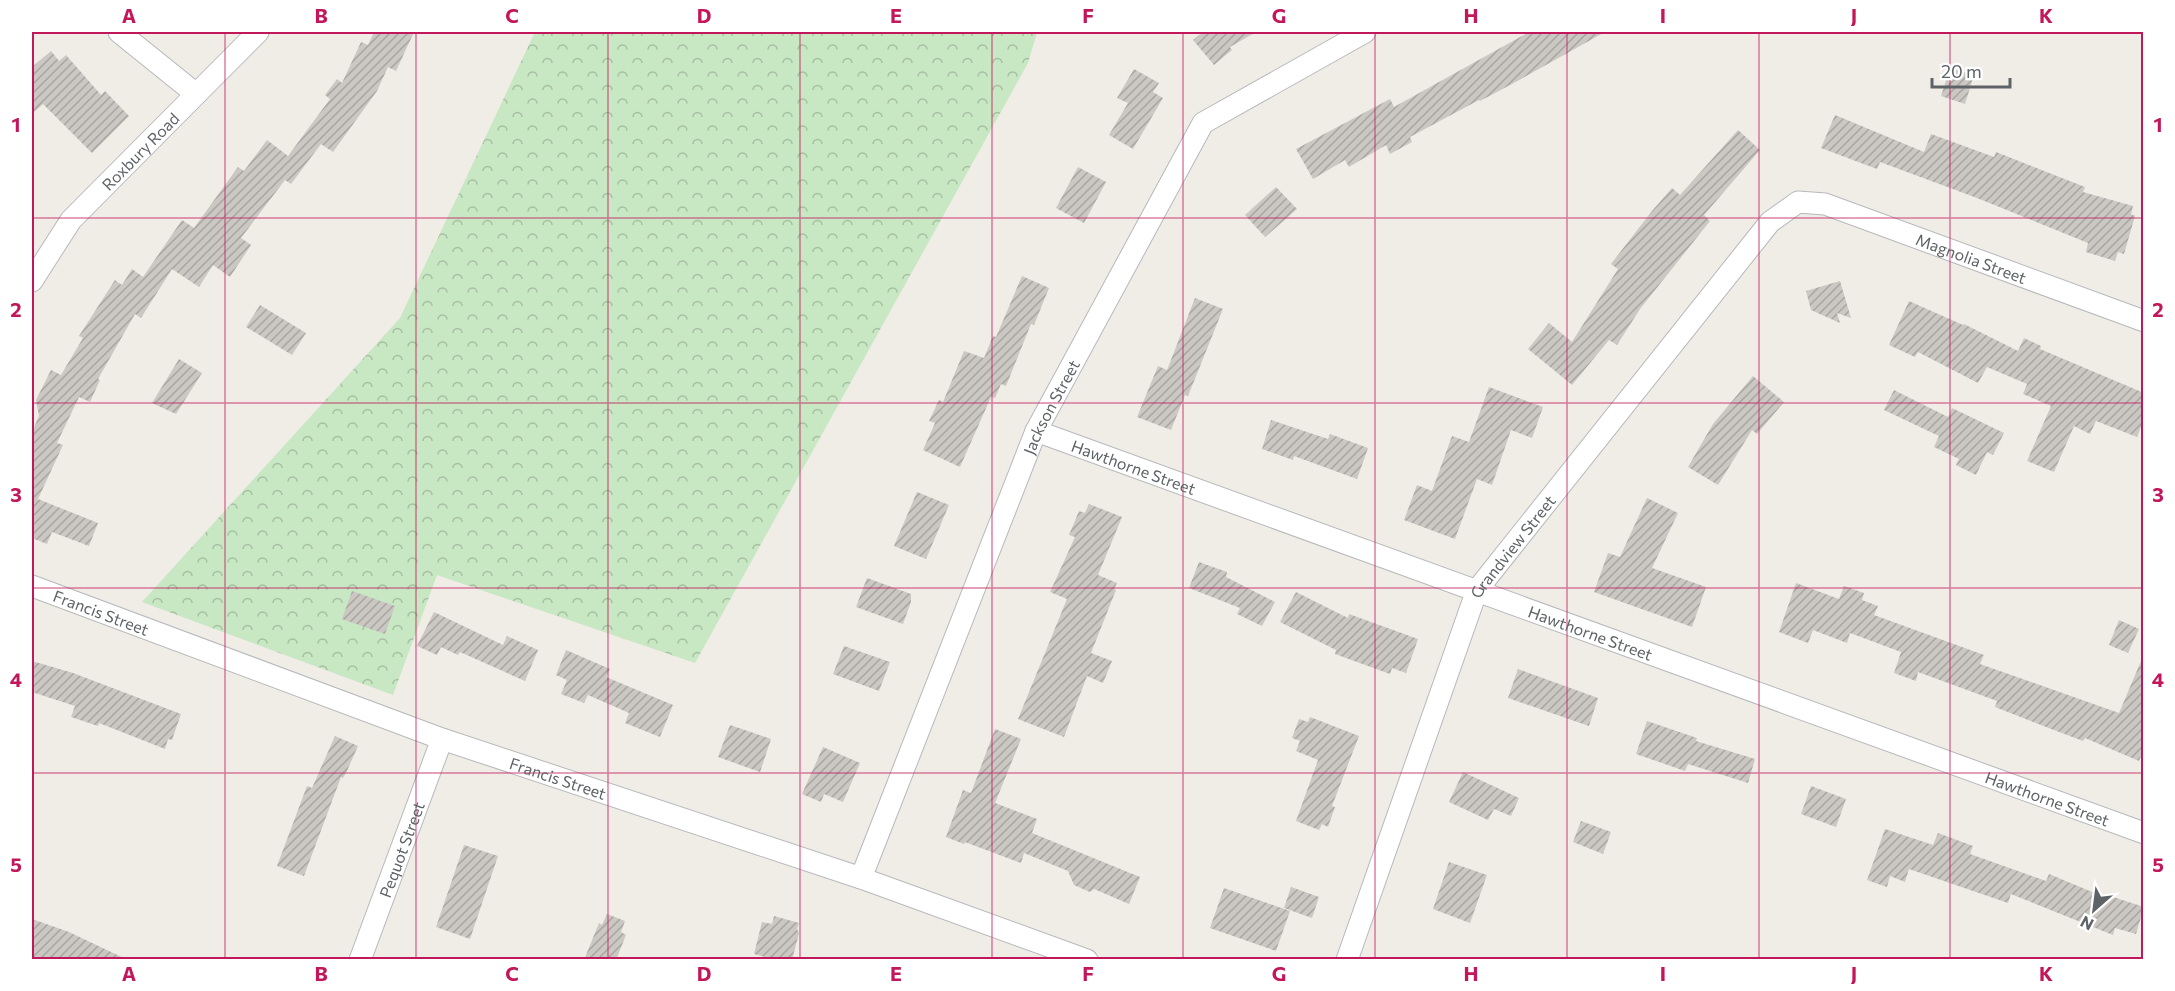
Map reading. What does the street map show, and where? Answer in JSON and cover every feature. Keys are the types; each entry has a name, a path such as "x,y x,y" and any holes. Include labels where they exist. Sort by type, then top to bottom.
{"street":[{"path":"119,32 196,94"},
{"name":"Roxbury Road","path":"32,281 70,220 258,32"},
{"name":"Jackson Street","path":"861,878 1036,431 1203,123 1365,32"},
{"name":"Magnolia Street","path":"1798,202 1825,204 2144,321"},
{"name":"Grandview Street","path":"1347,960 1477,590 1770,222 1798,202"},
{"name":"Hawthorne Street","path":"1036,431 2144,833"},
{"name":"Francis Street","path":"32,586 442,739 861,878 1087,960"},
{"name":"Pequot Street","path":"360,960 442,739"}],"green space":[{"path":"535,32 1037,32 1028,63 695,663 437,575 393,695 142,602 400,318"}],"building":[{"path":"374,32 414,32 396,71 388,67 377,91 333,152 321,144 291,184 285,180 241,238 251,245 230,277 213,265 199,287 172,269 141,318 135,314 98,379 100,380 90,402 79,397 57,443 63,445 38,499 98,523 89,546 52,532 47,544 32,538 32,432 39,416 36,400 51,370 61,375 83,338 79,336 115,280 122,285 132,269 143,277 182,220 194,228 238,167 244,171 267,140 288,156 330,99 325,95 337,79 342,83 361,42 368,45"},
{"path":"1203,32 1256,32 1230,47 1232,50 1214,65 1193,40"},
{"path":"1529,32 1605,32 1410,137 1412,142 1390,154 1386,145 1349,167 1345,160 1313,179 1296,149 1390,99 1394,107"},
{"path":"51,51 59,61 66,55 101,95 105,91 129,116 92,153 43,104 32,114 32,67"},
{"path":"1950,68 1974,75 1965,104 1941,96"},
{"path":"1134,69 1159,83 1153,92 1163,98 1133,149 1109,135 1128,103 1117,98"},
{"path":"1835,115 1924,152 1931,134 1994,157 1996,152 2085,187 2083,192 2133,206 2131,214 2135,216 2124,254 2118,252 2115,261 2086,252 2088,243 1977,198 1880,162 1877,169 1821,148"},
{"path":"1738,130 1760,150 1704,215 1710,221 1640,309 1617,345 1609,340 1572,385 1528,349 1549,323 1572,342 1618,269 1611,264 1652,211 1672,188 1680,195"},
{"path":"1078,167 1106,182 1084,223 1056,208"},
{"path":"1276,187 1297,209 1265,237 1245,215"},
{"path":"1022,276 1049,288 1034,325 1031,324 1006,386 1001,384 995,398 991,397 960,467 923,450 935,423 929,421 939,400 943,402 964,351 984,358 993,336 996,337"},
{"path":"1840,281 1851,318 1837,313 1840,323 1811,310 1806,291"},
{"path":"1195,298 1223,309 1188,396 1185,395 1171,430 1137,417 1158,366 1167,370"},
{"path":"1909,301 1964,324 2018,351 2024,338 2041,346 2040,349 2144,393 2144,419 2137,437 2096,421 2090,434 2074,426 2054,472 2027,461 2051,406 2023,394 2027,384 1987,367 1978,383 1918,352 1915,357 1889,345"},
{"path":"260,305 306,333 292,355 246,327"},
{"path":"179,359 202,373 176,414 152,403"},
{"path":"1753,376 1784,402 1757,434 1752,430 1718,485 1688,467 1713,424"},
{"path":"1489,387 1543,407 1532,438 1511,430 1492,485 1477,479 1455,539 1404,520 1417,485 1432,491 1452,436 1469,442"},
{"path":"1894,390 1948,417 1952,408 2004,433 1993,455 1987,452 1976,475 1956,465 1959,459 1934,447 1939,436 1884,410"},
{"path":"1271,420 1328,439 1330,434 1368,448 1357,479 1294,456 1293,460 1262,449"},
{"path":"917,492 949,505 926,559 894,546"},
{"path":"1647,498 1678,513 1652,568 1706,587 1692,627 1594,592 1608,553 1620,557"},
{"path":"1089,504 1122,517 1098,575 1117,583 1091,653 1112,661 1103,683 1087,676 1064,737 1018,719 1067,599 1050,592 1075,537 1069,535 1079,511 1085,513"},
{"path":"1199,562 1227,572 1226,577 1275,602 1262,626 1237,614 1240,608 1189,588"},
{"path":"867,578 911,594 911,602 903,624 856,607"},
{"path":"1796,583 1839,599 1844,586 1864,593 1862,600 1878,606 1874,615 1984,655 1980,664 2119,713 2144,654 2144,749 2139,761 2085,738 2083,741 1995,707 1997,701 1918,672 1916,681 1894,673 1901,652 1850,633 1847,643 1813,630 1808,643 1779,632"},
{"path":"352,591 395,606 385,634 342,619"},
{"path":"1296,592 1348,618 1349,614 1418,639 1406,673 1392,668 1390,674 1335,654 1336,650 1280,622"},
{"path":"434,612 503,645 507,636 538,650 525,681 460,652 458,655 441,647 437,655 417,646"},
{"path":"2119,620 2139,629 2128,653 2109,645"},
{"path":"844,646 890,662 879,691 833,674"},
{"path":"566,650 610,669 606,677 673,705 660,737 625,723 629,713 588,695 584,703 561,694 567,680 556,675"},
{"path":"32,661 73,673 181,714 172,740 168,739 165,749 99,723 98,726 71,717 75,706 32,692"},
{"path":"1518,669 1598,698 1589,726 1508,698"},
{"path":"1310,717 1359,736 1332,806 1335,807 1328,827 1322,824 1319,830 1296,821 1318,760 1296,751 1300,741 1292,738 1299,719 1308,722"},
{"path":"1647,721 1697,738 1696,741 1755,759 1748,783 1688,764 1685,771 1636,754"},
{"path":"730,725 771,739 760,772 718,757"},
{"path":"995,729 1021,739 995,803 1037,819 1032,833 1140,877 1129,904 1094,889 1090,892 1074,885 1068,871 1024,853 1021,863 946,837 963,790 971,793"},
{"path":"335,736 358,746 347,771 343,778 341,777 304,876 277,866 307,786 312,788"},
{"path":"823,747 860,763 843,802 824,794 821,802 802,794"},
{"path":"1463,772 1519,798 1511,816 1494,809 1488,820 1449,802"},
{"path":"1811,786 1846,799 1836,827 1801,814"},
{"path":"1581,821 1611,832 1603,854 1573,842"},
{"path":"1885,829 1933,845 1938,833 1973,846 1970,854 2046,881 2049,874 2109,899 2110,896 2144,907 2136,934 2115,928 2113,935 2011,894 2008,903 1909,869 1905,882 1890,876 1887,887 1867,880"},
{"path":"464,845 498,856 470,939 436,927"},
{"path":"1449,862 1487,875 1470,923 1433,909"},
{"path":"1291,887 1319,897 1312,918 1284,908"},
{"path":"1224,888 1290,911 1276,951 1210,928"},
{"path":"607,914 625,921 621,932 626,935 616,960 584,960 599,923 602,925"},
{"path":"774,916 799,923 797,929 799,933 792,960 775,960 754,954 762,922 772,924"},
{"path":"32,919 69,932 128,960 32,960"}]}
